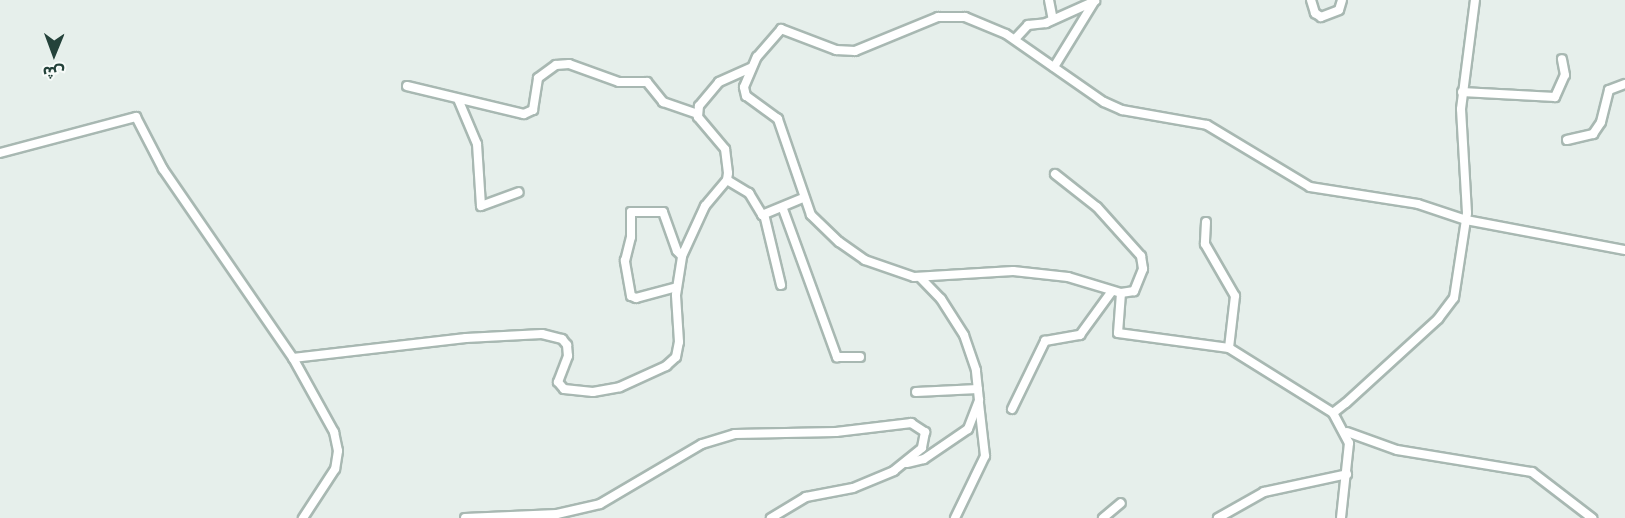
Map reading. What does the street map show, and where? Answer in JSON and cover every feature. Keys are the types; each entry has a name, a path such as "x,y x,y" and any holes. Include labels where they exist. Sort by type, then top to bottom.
{"street":[{"path":"1049,0 1053,20"},
{"path":"1015,39 1028,25 1053,20 1096,0"},
{"path":"1054,67 1096,0"},
{"path":"1311,0 1315,13 1320,17 1339,10 1342,0"},
{"path":"1333,413 1452,303 1466,220 1462,92 1475,0"},
{"path":"1055,174 1097,207 1141,256 1143,269 1138,286 1128,294 1068,277 1013,271 921,277 896,273 852,252 815,220 803,198 778,119 744,92 751,68 782,29 836,50 855,51 951,15 986,23 1015,39 1115,107 1197,122 1216,129 1302,184 1418,204 1466,220 1625,250"},
{"path":"1462,92 1555,97 1565,75 1562,59"},
{"path":"293,358 466,338 542,334 562,339 567,345 568,356 558,382 561,387 593,392 620,387 658,371 676,357 679,342 677,287 682,256 705,206 727,180 725,149 697,114 663,102 647,82 619,82 569,64 556,65 538,78 531,113 406,86"},
{"path":"697,114 712,87 740,70 751,68"},
{"path":"1567,140 1593,134 1601,122 1610,90 1625,84"},
{"path":"458,99 476,141 481,206 519,192"},
{"path":"0,153 136,117 163,169 293,358 330,423 338,451 331,478 303,518"},
{"path":"727,180 749,193 758,212 764,214 783,209 803,198"},
{"path":"783,209 837,357 860,357"},
{"path":"677,287 636,298 631,296 625,261 631,237 631,212 663,212 676,251 682,256"},
{"path":"764,214 781,285"},
{"path":"1206,222 1205,244 1235,296 1229,348"},
{"path":"921,277 941,299 964,334 978,389 986,456 955,518"},
{"path":"1012,409 1046,341 1080,335 1112,291"},
{"path":"1121,293 1118,333 1229,348 1333,413 1347,432 1397,450 1529,471 1592,518"},
{"path":"916,392 978,389"},
{"path":"771,518 806,497 862,484 907,463 924,459 968,429 979,400"},
{"path":"465,518 557,514 600,504 702,444 748,432 836,432 911,423 923,428 926,440 907,463"},
{"path":"1341,518 1347,474 1347,432"},
{"path":"1218,518 1264,492 1347,474"},
{"path":"1103,518 1121,503"}]}
